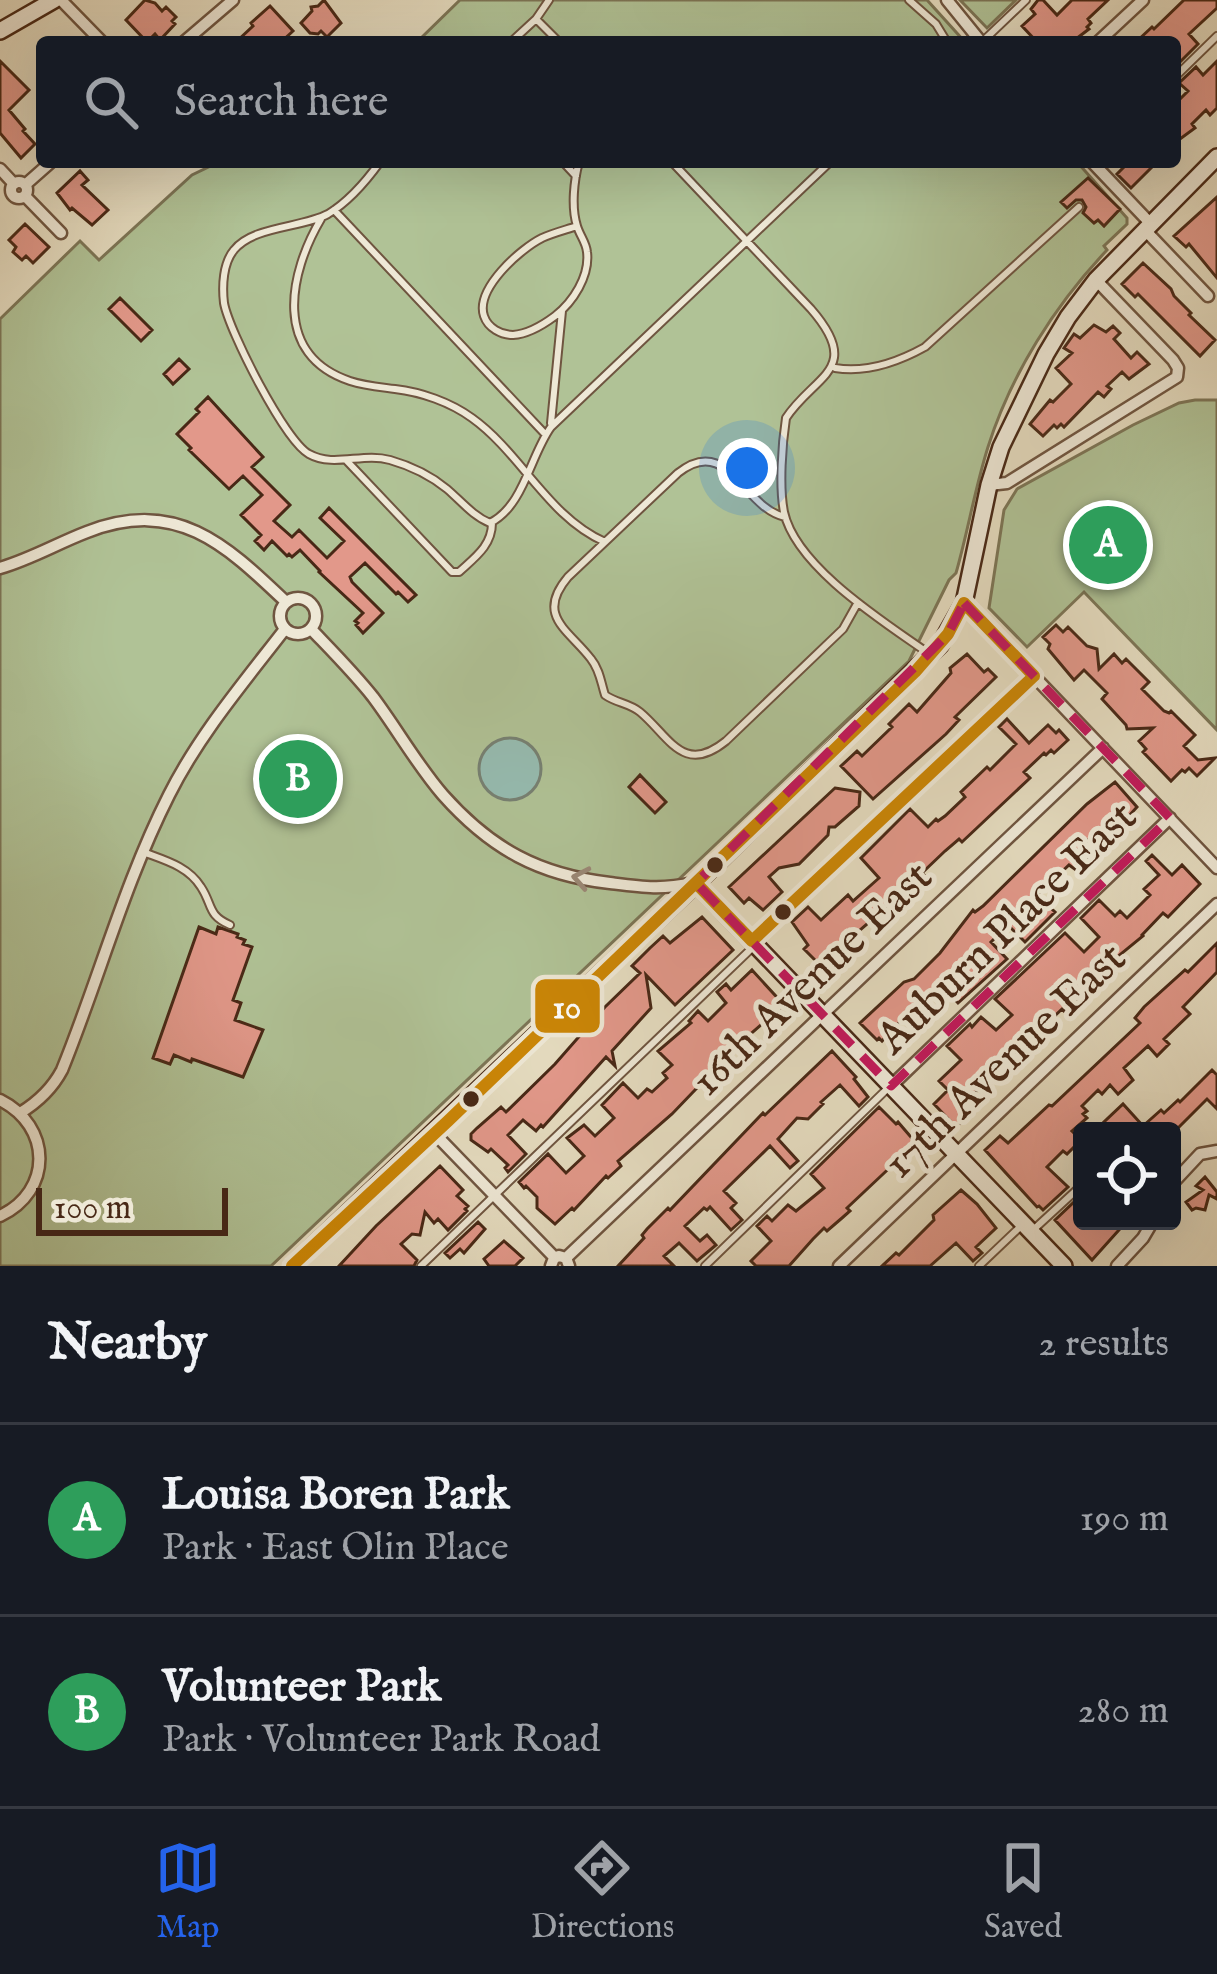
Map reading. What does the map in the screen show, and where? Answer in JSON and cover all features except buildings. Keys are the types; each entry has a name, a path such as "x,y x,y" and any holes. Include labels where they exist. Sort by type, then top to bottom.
{"street":[{"path":"0,31 58,0 96,36"},
{"path":"191,36 232,0"},
{"path":"947,0 977,36"},
{"path":"1105,36 1143,0"},
{"path":"292,1266 931,655 964,603 988,485 1046,354 1096,280 1217,158"},
{"path":"0,209 44,168"},
{"path":"1097,168 1208,296"},
{"path":"0,169 61,233"},
{"path":"988,485 1007,483 1177,377 1173,360 1096,280"},
{"path":"0,568 107,525 154,521 217,541 286,602"},
{"path":"297,598 309,602 316,618 310,628 301,634 285,629 280,612 286,602 297,598"},
{"path":"964,603 1217,868"},
{"path":"310,628 367,690 442,794 512,854 580,880 664,889 696,883"},
{"path":"20,1113 37,1103 62,1070 142,852 168,797 205,735 285,629"},
{"path":"754,943 1034,676"},
{"name":"16th Avenue East","path":"560,1262 1102,748"},
{"name":"Auburn Place East","path":"891,1086 1169,818"},
{"path":"696,883 1064,1266"},
{"name":"17th Avenue East","path":"839,1266 1217,904"},
{"path":"0,1100 20,1113 37,1139 38,1171 25,1198 0,1216"},
{"path":"434,1133 560,1262"},
{"path":"1181,1174 1200,1154 1217,1151"},
{"path":"1117,1266 1148,1230"}],"lane":[{"path":"518,36 549,0"},
{"path":"910,0 943,36"},
{"path":"988,36 1026,0"},
{"path":"536,19 553,36"},
{"path":"1181,71 1217,36"},
{"path":"374,168 334,210 238,245 226,265 224,304 238,342 304,452 320,459 372,456 413,468 492,523"},
{"path":"568,168 575,176"},
{"path":"577,168 577,226 587,266 575,295 532,330 514,334 493,329 483,311 492,284 512,260 544,237 577,226"},
{"path":"678,168 824,324 831,340 833,368 786,418 785,517 812,559 857,604 931,655"},
{"path":"548,430 824,168"},
{"path":"833,368 874,366 925,347 1079,207"},
{"path":"334,210 548,430"},
{"path":"323,216 294,283 294,317 313,356 350,381 415,392 480,424 577,526 605,542"},
{"path":"346,460 452,572 459,572 483,550 492,535 492,523 528,475 548,430 562,310"},
{"path":"785,517 764,507 723,466 701,461 684,468 605,542 557,591 554,607 558,620 594,662 605,695 636,709 671,745 686,754 703,754 720,746 843,629 857,604"},
{"path":"142,852 182,868 204,890 212,914 230,926"},
{"path":"421,1266 754,943"},
{"path":"705,1266 891,1086"},
{"path":"979,1266 1073,1192"}],"highlighted area":[{"path":"964,603 1170,818 891,1086 696,883 948,634"}],"green space":[{"path":"460,0 927,0 960,36 423,36"},
{"path":"960,0 1016,0 987,28"},
{"path":"207,168 1082,168 1127,218 1127,224 1104,246 1107,250 1053,317 1009,393 983,462 956,573 909,661 271,1266 0,1266 0,319 80,241 99,260 192,175"},
{"path":"1195,400 1217,400 1217,730 1084,592 1027,647 989,608 1004,510 1017,489 1133,425"}],"water":[{"path":"510,738 532,747 541,769 532,791 510,800 488,791 479,769 488,747"}],"transit line":[{"name":"10","path":"292,1266 915,672 948,634 964,603 1034,676 752,941 696,883"}],"place":[{"name":"Louisa Boren Park","path":"1108,545"},
{"name":"Volunteer Park","path":"298,779"}]}
